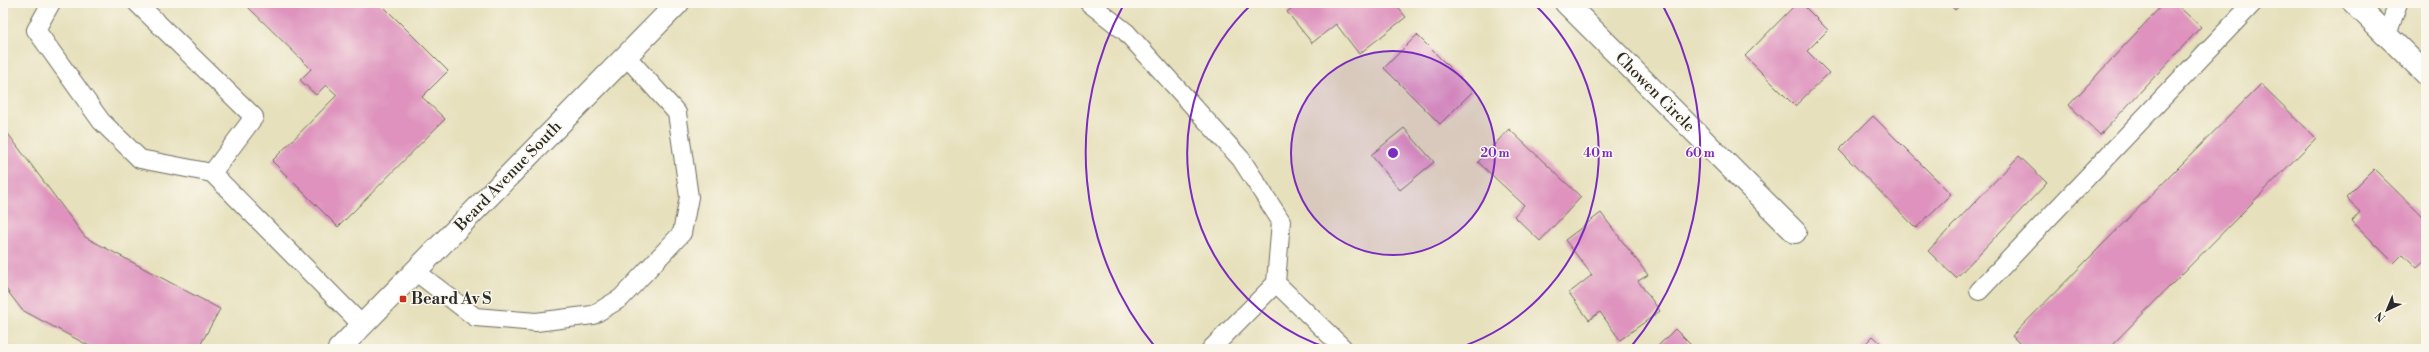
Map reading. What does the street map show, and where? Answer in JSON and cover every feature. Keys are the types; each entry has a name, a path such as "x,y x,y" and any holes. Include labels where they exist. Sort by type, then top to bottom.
{"street":[{"name":"Beard Avenue South","path":"339,349 678,3"},
{"name":"Chowen Circle","path":"1566,3 1795,232"},
{"path":"2354,3 2426,74"}],"lane":[{"path":"51,3 36,30 101,122 140,159 212,173 362,325"},
{"path":"137,3 254,117 212,173"},
{"path":"1089,3 1126,32 1241,159 1281,221 1276,283 1210,349"},
{"path":"1979,291 2253,3"},
{"path":"2387,35 2398,3"},
{"path":"415,271 475,317 536,322 593,315 621,298 682,233 688,197 677,113 626,56"},
{"path":"1276,283 1344,349"}],"building":[{"path":"252,3 380,3 448,71 422,97 445,119 338,227 272,161 337,95 326,85 316,95 300,80 311,69 248,7"},
{"path":"1298,3 1355,3 1357,5 1394,3 1406,17 1359,54 1336,24 1312,43 1287,12"},
{"path":"1797,3 1801,3 1828,30 1807,51 1829,73 1795,106 1745,56"},
{"path":"1949,3 1962,3 1955,10"},
{"path":"2164,3 2175,3 2201,27 2100,135 2069,105"},
{"path":"1417,35 1473,91 1440,124 1384,68"},
{"path":"2261,84 2316,138 2108,349 2025,349 2012,336"},
{"path":"1873,116 1951,194 1916,228 1839,150"},
{"path":"3,127 85,237 220,309 198,349 95,349 22,310 3,285"},
{"path":"1404,128 1434,162 1400,190 1371,155"},
{"path":"1509,129 1581,197 1540,241 1514,216 1524,205 1478,162"},
{"path":"2019,156 2047,183 1956,278 1928,251"},
{"path":"2374,169 2426,220 2426,260 2417,268 2403,254 2394,263 2352,221 2360,212 2346,197"},
{"path":"1601,213 1648,275 1638,281 1660,311 1620,340 1600,312 1589,320 1569,293 1592,275 1565,240"},
{"path":"1675,329 1695,349 1655,349"},
{"path":"1873,336 1887,349 1860,349"}],"place":[{"name":"Beard Av S","path":"403,299"}]}
